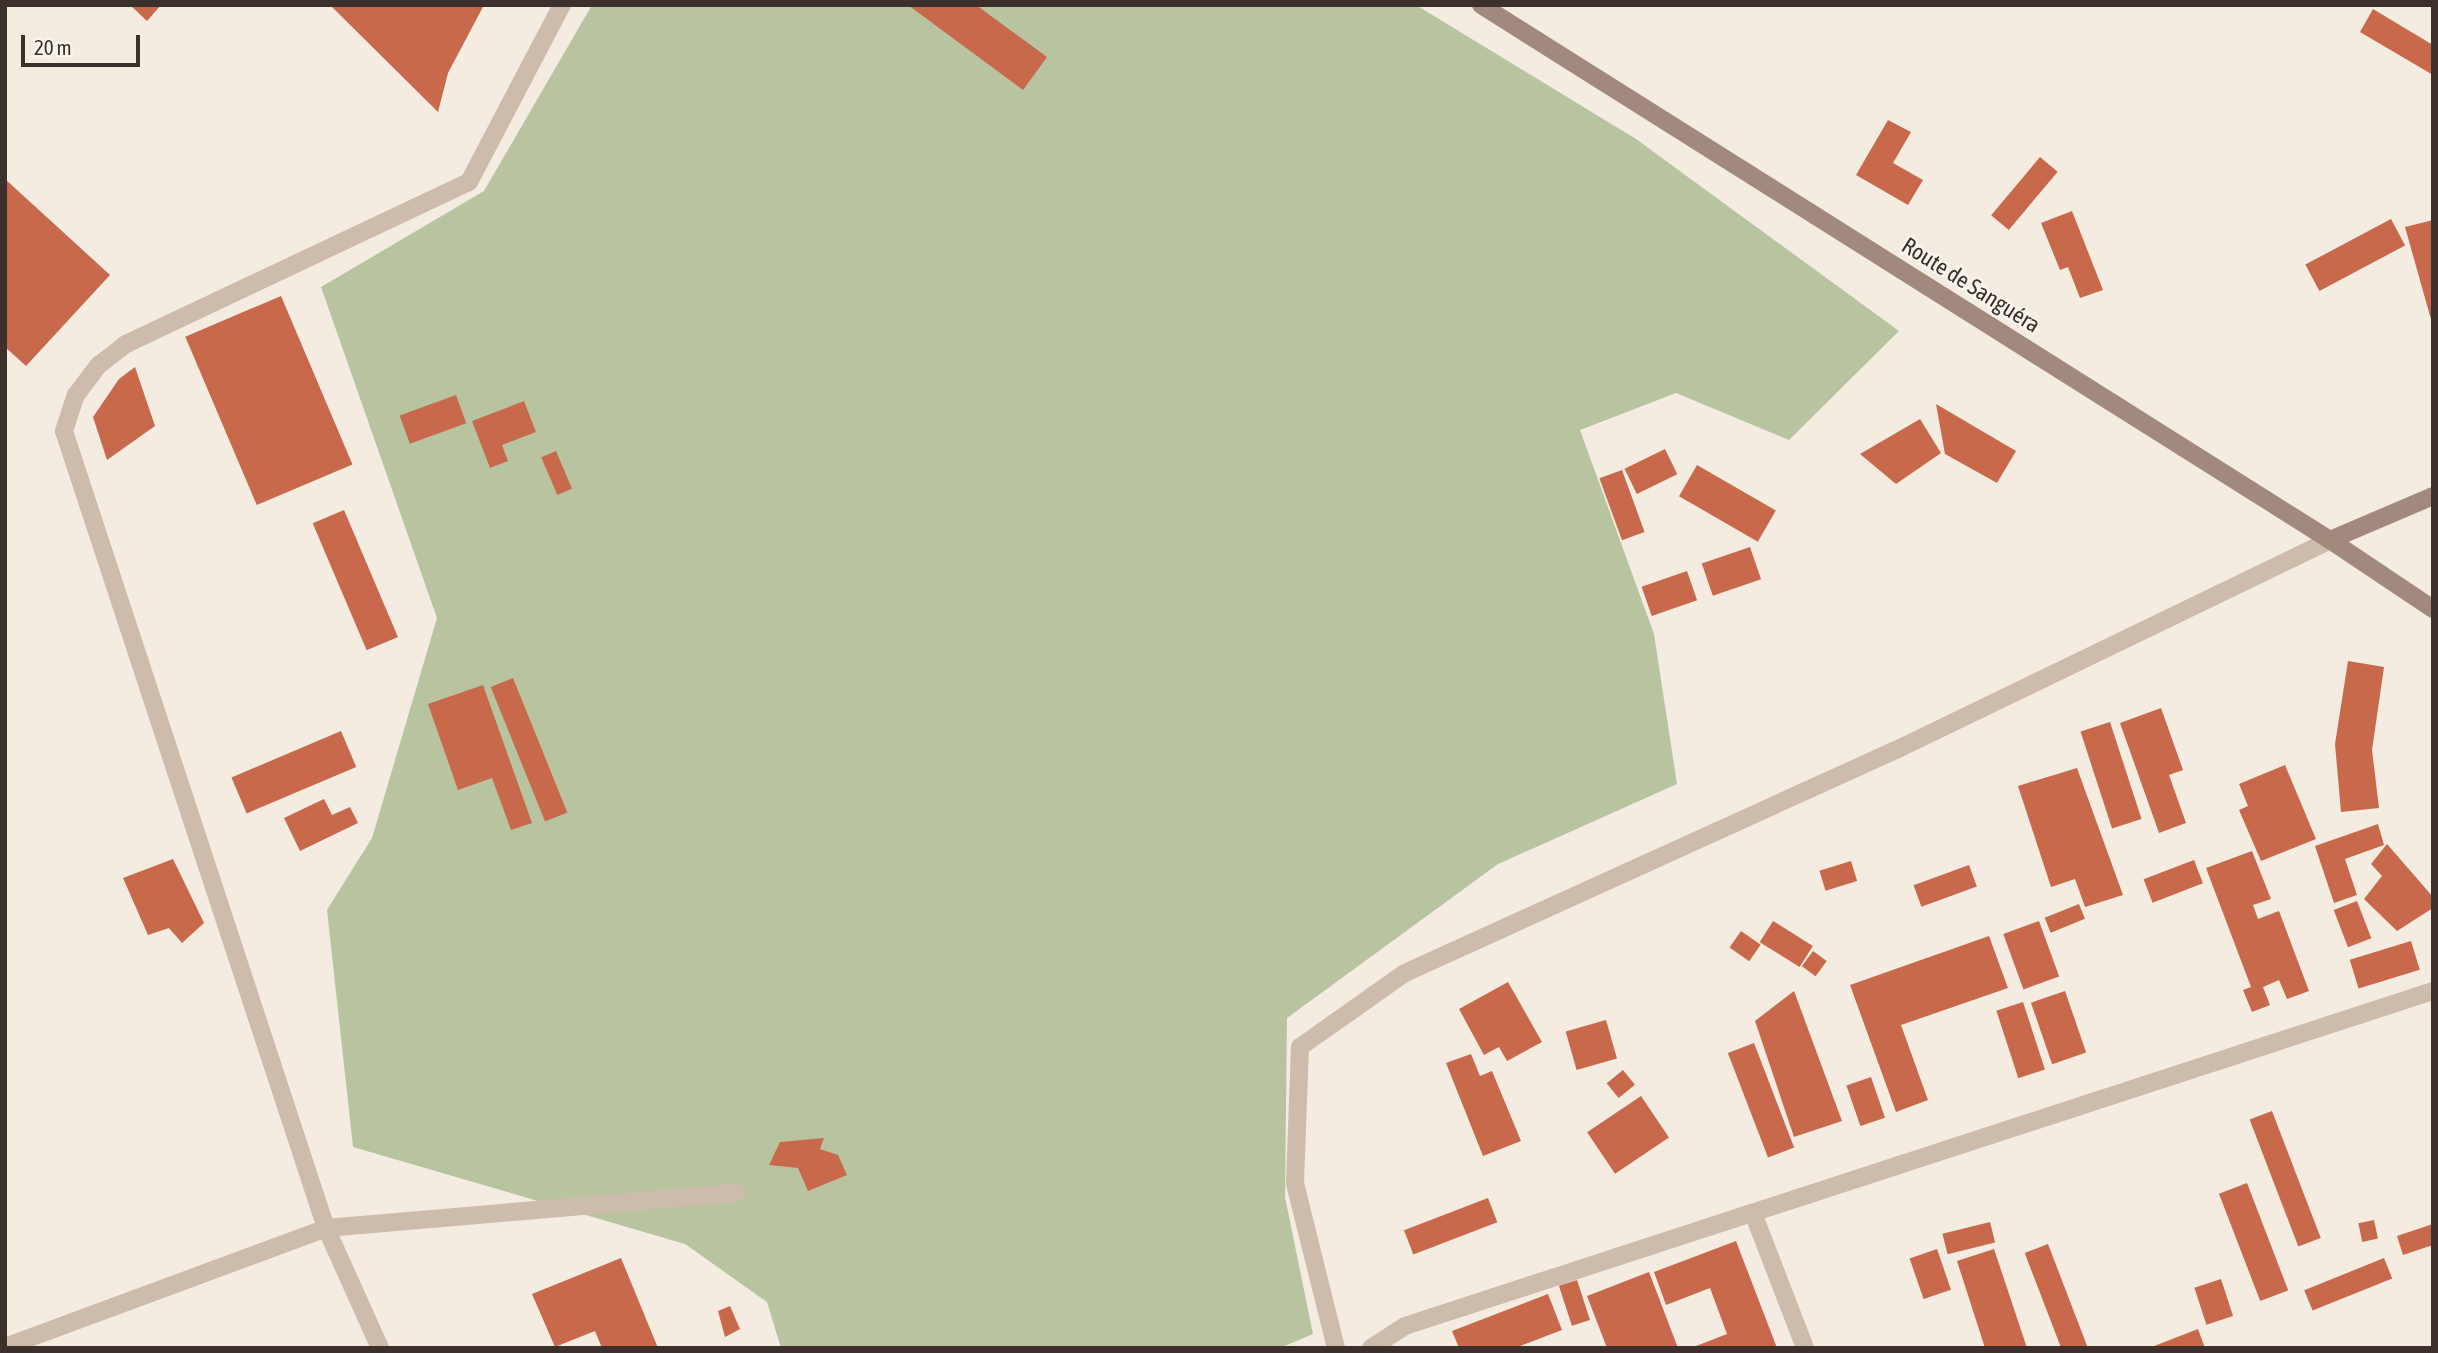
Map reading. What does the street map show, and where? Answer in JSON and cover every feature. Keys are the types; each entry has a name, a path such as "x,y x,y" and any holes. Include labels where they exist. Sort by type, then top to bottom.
{"street":[{"path":"380,1348 326,1228 64,431 76,395 99,366 126,344 469,182 562,5"},
{"name":"Route de Sanguéra","path":"1481,5 2330,540 2433,609"},
{"path":"1336,1348 1295,1183 1300,1046 1405,973 1898,749 2330,540 2433,496"},
{"path":"1371,1348 1405,1326 2433,991"},
{"path":"5,1347 326,1228 737,1193"},
{"path":"1753,1213 1805,1348"}],"green space":[{"path":"592,5 1416,5 1636,139 1899,331 1789,440 1676,393 1580,430 1654,634 1677,784 1498,864 1287,1018 1285,1197 1313,1334 1280,1348 781,1348 767,1302 685,1244 353,1147 327,910 372,838 437,618 321,287 484,191"}],"building":[{"path":"130,5 161,5 147,21"},
{"path":"330,5 484,5 448,73 438,112"},
{"path":"908,5 976,5 1047,57 1023,90"},
{"path":"2373,9 2433,45 2433,75 2360,32"},
{"path":"1888,120 1911,132 1893,163 1923,180 1908,205 1856,175"},
{"path":"2040,157 2058,172 2009,230 1991,215"},
{"path":"5,179 110,275 26,366 5,347"},
{"path":"2072,211 2103,290 2080,298 2068,267 2060,270 2041,223"},
{"path":"2391,219 2405,245 2319,291 2305,265"},
{"path":"2433,220 2433,323 2432,323 2405,227"},
{"path":"281,296 353,464 257,505 185,337"},
{"path":"135,367 155,426 107,460 93,417 119,379"},
{"path":"456,395 466,423 410,444 400,416"},
{"path":"524,401 536,432 502,445 508,461 490,468 472,421"},
{"path":"1936,404 2016,451 1997,483 1945,454"},
{"path":"1920,419 1941,453 1896,484 1860,454"},
{"path":"1665,449 1677,474 1637,494 1625,469"},
{"path":"556,451 572,489 557,495 541,457"},
{"path":"1697,465 1776,510 1758,542 1679,496"},
{"path":"1622,470 1645,532 1622,540 1599,478"},
{"path":"344,510 398,637 367,650 313,523"},
{"path":"1750,547 1761,579 1713,596 1702,564"},
{"path":"1687,571 1697,600 1652,616 1642,587"},
{"path":"2348,661 2384,667 2372,750 2379,808 2341,812 2335,744"},
{"path":"513,678 567,812 545,821 491,687"},
{"path":"483,685 532,823 511,830 492,778 458,790 428,704"},
{"path":"2161,708 2183,770 2169,775 2186,823 2159,833 2120,723"},
{"path":"2110,722 2142,819 2112,829 2081,732"},
{"path":"341,731 356,767 247,813 231,777"},
{"path":"2285,765 2316,839 2261,861 2239,810 2248,806 2239,784"},
{"path":"2077,768 2123,895 2085,907 2075,879 2051,887 2018,786"},
{"path":"324,799 332,815 350,807 358,823 300,851 284,818"},
{"path":"2378,824 2384,845 2345,859 2357,895 2334,903 2315,846"},
{"path":"2387,844 2433,897 2433,908 2397,931 2364,899 2382,876 2371,864"},
{"path":"2252,851 2271,899 2253,905 2258,919 2279,911 2309,991 2287,999 2279,980 2263,987 2270,1005 2252,1012 2243,990 2251,987 2206,868"},
{"path":"173,859 204,923 182,943 169,928 148,935 123,878"},
{"path":"2194,860 2203,883 2153,903 2144,879"},
{"path":"1851,861 1857,881 1826,891 1819,871"},
{"path":"1969,865 1977,887 1921,907 1914,885"},
{"path":"2357,901 2371,938 2348,947 2334,910"},
{"path":"2079,904 2085,919 2051,933 2045,918"},
{"path":"1773,921 1813,946 1800,967 1760,942"},
{"path":"2039,921 2059,976 2023,989 2003,934"},
{"path":"1741,931 1761,945 1749,961 1730,947"},
{"path":"1989,936 2008,988 1901,1025 1928,1100 1896,1112 1850,985"},
{"path":"2411,941 2420,970 2359,988 2350,960"},
{"path":"1813,951 1827,961 1816,976 1802,966"},
{"path":"1508,982 1542,1042 1507,1061 1499,1047 1484,1055 1459,1009"},
{"path":"1794,991 1842,1121 1794,1137 1755,1021"},
{"path":"2065,991 2086,1052 2052,1064 2031,1003"},
{"path":"2023,1002 2045,1070 2018,1078 1996,1011"},
{"path":"1606,1020 1617,1058 1577,1070 1566,1032"},
{"path":"1754,1043 1794,1148 1768,1158 1728,1053"},
{"path":"1471,1054 1480,1076 1492,1071 1521,1141 1483,1156 1446,1063"},
{"path":"1623,1070 1635,1085 1619,1098 1607,1083"},
{"path":"1871,1077 1885,1118 1860,1126 1846,1085"},
{"path":"1641,1096 1669,1137 1615,1174 1587,1132"},
{"path":"2272,1111 2321,1238 2298,1247 2250,1120"},
{"path":"824,1138 820,1149 838,1155 847,1175 808,1191 798,1168 769,1165 780,1142"},
{"path":"2247,1183 2288,1290 2260,1301 2219,1194"},
{"path":"1488,1198 1497,1222 1413,1255 1404,1230"},
{"path":"2374,1220 2378,1239 2362,1242 2358,1223"},
{"path":"1990,1222 1995,1242 1948,1254 1942,1234"},
{"path":"2433,1224 2433,1245 2403,1255 2397,1236"},
{"path":"1736,1241 1777,1348 1691,1348 1727,1334 1710,1288 1666,1305 1654,1272"},
{"path":"2048,1244 2088,1348 2061,1348 2025,1253"},
{"path":"1937,1249 1951,1290 1924,1299 1910,1258"},
{"path":"1994,1249 2027,1348 1985,1348 1957,1261"},
{"path":"621,1258 658,1348 602,1348 595,1331 555,1347 532,1294"},
{"path":"2384,1258 2392,1278 2313,1311 2304,1290"},
{"path":"1649,1272 1678,1348 1607,1348 1587,1296"},
{"path":"2221,1279 2233,1316 2206,1325 2194,1288"},
{"path":"1577,1280 1590,1320 1572,1326 1559,1286"},
{"path":"1548,1294 1562,1330 1515,1348 1459,1348 1452,1331"},
{"path":"730,1306 740,1329 725,1337 718,1311"},
{"path":"2198,1329 2205,1348 2149,1348"}]}
